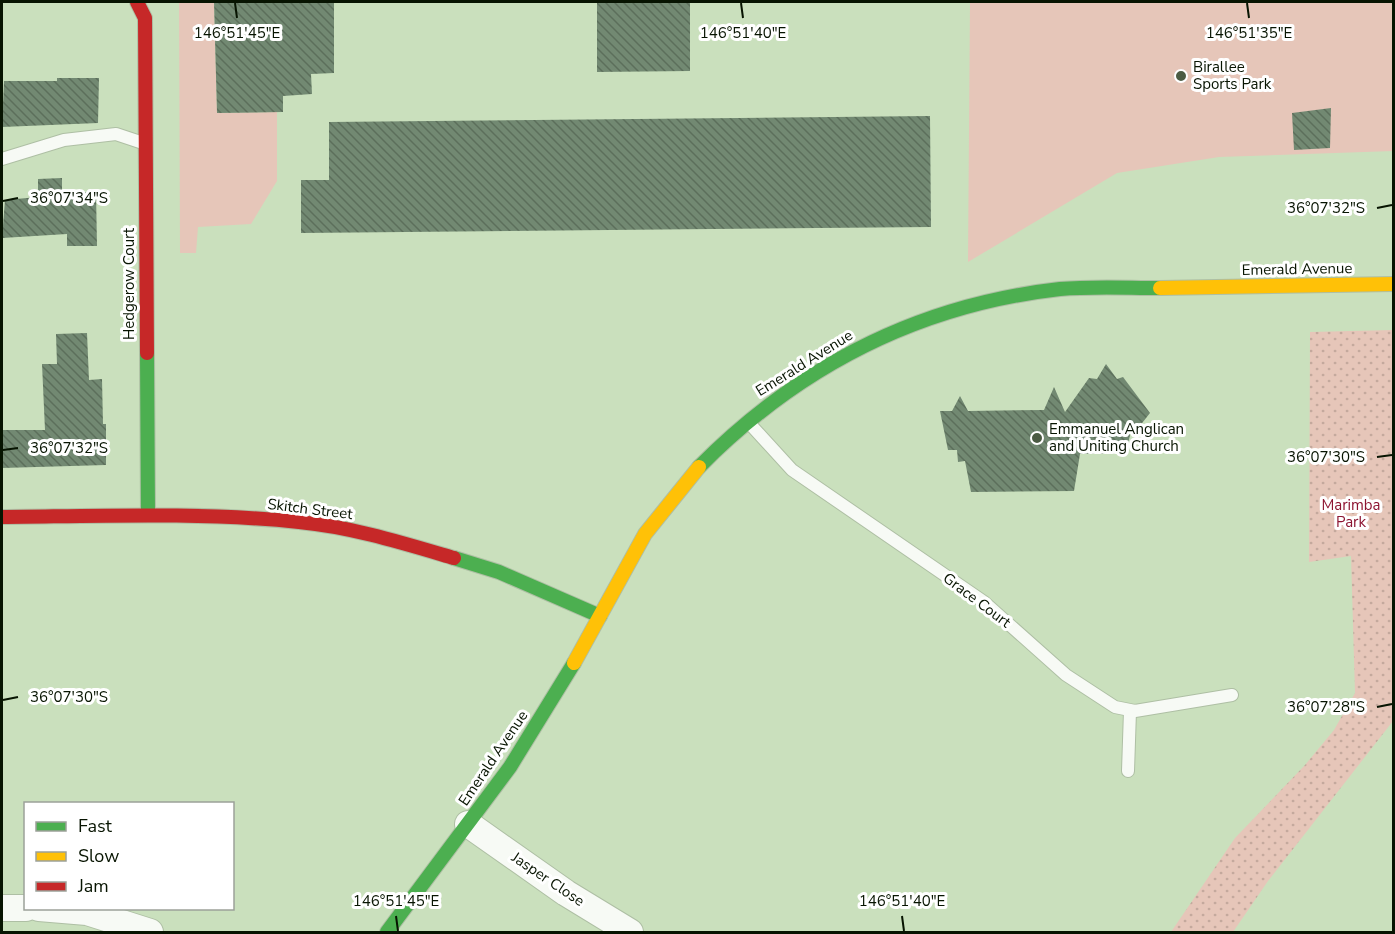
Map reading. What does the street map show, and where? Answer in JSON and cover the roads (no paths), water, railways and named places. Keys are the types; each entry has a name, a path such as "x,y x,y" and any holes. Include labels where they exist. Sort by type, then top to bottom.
{"street":[{"name":"Hedgerow Court","path":"137,2 145,18 148,514"},
{"name":"Emerald Avenue","path":"387,933 527,743 649,527 692,474 746,420 778,395 873,340 931,316 1008,295 1062,289 1394,284"},
{"name":"Skitch Street","path":"2,517 148,514 299,522 377,535 499,572 600,616"},
{"name":"Jasper Close","path":"468,824 630,933"},
{"path":"2,908 24,908"},
{"path":"55,910 87,912 139,927 150,933"}],"lane":[{"path":"2,159 64,140 85,137 116,134 144,143"},
{"name":"Grace Court","path":"746,420 792,470 984,602 1066,675 1115,707 1130,711"},
{"path":"1128,771 1130,711 1232,695"}],"place":[{"name":"Birallee Sports Park","path":"1181,76"},
{"name":"Emmanuel Anglican and Uniting Church","path":"1037,438"}],"park label":[{"name":"Marimba Park","path":"1351,514"}]}
